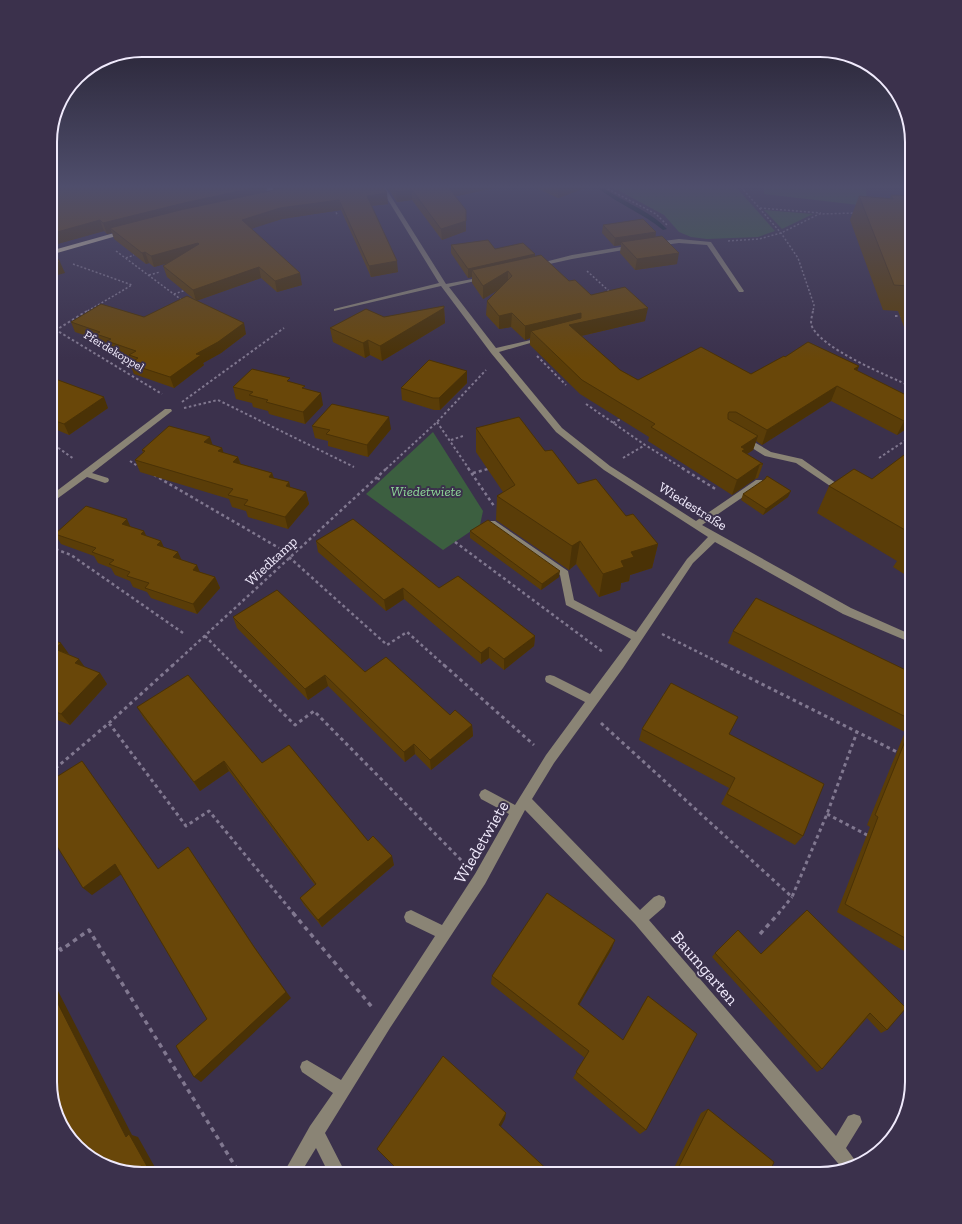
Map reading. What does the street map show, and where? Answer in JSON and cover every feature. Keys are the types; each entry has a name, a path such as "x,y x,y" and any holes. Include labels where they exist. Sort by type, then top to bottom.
{"main road":[{"path":"57,251 82,244"}],"street":[{"name":"Wiedestraße","path":"418,244 444,285 497,354 559,430 607,468 714,537 847,611 905,636"},
{"path":"649,245 656,244"},
{"path":"710,244 741,291"},
{"path":"527,267 572,257 642,246"},
{"path":"336,310 490,276"},
{"path":"497,354 524,343 547,337"},
{"path":"57,496 168,411"},
{"path":"735,434 768,454 799,461 839,488"},
{"path":"88,472 105,480"},
{"path":"696,525 759,482"},
{"path":"492,523 565,573 568,602 637,638"},
{"name":"Wiedetwiete","path":"295,1167 342,1090 480,879 550,760 589,704 619,665 690,561 714,537"},
{"path":"550,679 589,704"},
{"name":"Baumgarten","path":"485,795 521,807 640,919 848,1162"},
{"path":"640,919 659,902"},
{"path":"411,917 444,933"},
{"path":"306,1067 342,1090"},
{"path":"837,1148 854,1122"},
{"path":"316,1132 334,1167"}],"path":[{"path":"107,244 186,304"},
{"path":"789,244 798,258 814,305 811,323 818,336 848,357 905,384"},
{"path":"125,258 134,255"},
{"path":"572,257 613,295"},
{"name":"Pferdekoppel","path":"57,329 132,285 68,262"},
{"path":"149,276 160,272"},
{"path":"174,294 189,289"},
{"path":"894,316 905,316"},
{"path":"168,411 284,328"},
{"name":"Pferdekoppel","path":"57,331 172,400 168,411"},
{"path":"524,343 566,385"},
{"name":"Wiedkamp","path":"57,766 109,723 437,422 497,354"},
{"path":"168,411 218,400 354,467"},
{"path":"586,404 645,445 732,500"},
{"path":"613,423 621,419"},
{"path":"437,422 451,440 495,506 501,504"},
{"path":"451,440 463,436"},
{"path":"879,458 905,441"},
{"path":"607,468 645,445"},
{"path":"57,448 88,472"},
{"path":"114,452 145,470"},
{"path":"674,463 679,460"},
{"path":"473,473 488,469"},
{"path":"151,474 279,548"},
{"path":"377,478 382,480"},
{"path":"455,542 619,665"},
{"path":"57,550 71,555 183,633"},
{"path":"289,557 387,645 407,632 550,760"},
{"path":"645,626 905,756"},
{"path":"205,636 295,725 314,711 480,879"},
{"path":"589,704 792,897"},
{"path":"109,723 186,826 209,810 385,1023"},
{"path":"760,934 792,897 827,814 857,732"},
{"path":"827,814 876,840"},
{"path":"57,943 61,950 90,930 236,1167"}],"green space":[{"name":"Wiedetwiete","path":"433,432 483,511 480,525 443,550 366,494"}],"building":[{"path":"131,244 194,244 151,256 145,252 142,253"},
{"path":"199,244 268,244 300,273 275,281 259,267 193,290 163,266"},
{"path":"359,244 389,244 397,261 369,266"},
{"path":"491,244 495,249 524,244 535,254 468,269 451,245"},
{"path":"623,244 670,244 679,253 637,259"},
{"path":"878,244 905,244 905,286 894,285"},
{"path":"541,255 569,281 575,280 591,295 625,287 648,308 569,325 620,370 638,380 701,347 751,374 784,356 785,357 808,342 859,366 854,369 905,394 905,420 837,386 767,430 736,412 729,412 728,419 758,436 741,447 745,449 742,451 763,464 760,464 737,480 651,427 655,424 582,380 531,331 581,318 581,313 525,326 512,313 499,316 487,301 512,276 508,271 483,286 472,270"},
{"path":"187,296 244,323 218,342 196,354 201,355 170,377 130,364 138,358 129,355 136,351 107,341 111,339 96,334 100,332 71,322 101,304 144,317"},
{"path":"444,306 444,308 380,346 368,340 363,343 330,328 366,309 384,317"},
{"path":"429,360 467,371 439,398 433,398 401,388"},
{"path":"252,369 290,378 287,381 305,386 302,388 321,393 303,412 266,402 268,400 249,395 253,392 233,387"},
{"path":"57,380 104,397 64,424 57,422"},
{"path":"332,404 389,417 367,445 326,434 330,430 312,426"},
{"path":"519,417 545,451 552,450 578,484 596,479 626,516 633,514 658,544 631,552 634,557 621,561 624,567 603,574 580,541 572,546 497,496 515,485 476,428"},
{"path":"169,426 210,437 204,442 222,448 218,451 238,457 233,462 272,473 269,477 289,482 286,486 306,492 285,517 244,505 248,500 228,495 233,489 135,460 145,451 142,450"},
{"path":"905,454 905,530 829,486 854,469 872,479"},
{"path":"767,476 791,491 766,509 743,494"},
{"path":"86,506 127,519 122,524 144,531 141,534 161,541 157,545 178,552 173,557 197,565 193,570 215,577 193,604 145,588 149,583 127,576 130,572 109,564 114,560 92,552 96,548 57,535 57,532"},
{"path":"353,519 439,588 458,576 535,636 504,659 489,647 481,653 403,588 384,600 316,541"},
{"path":"488,520 560,571 542,584 470,531"},
{"path":"277,590 365,672 386,657 450,715 455,710 472,725 430,760 414,744 404,752 325,675 305,689 233,617"},
{"path":"756,598 905,670 905,717 733,631"},
{"path":"57,642 61,643 57,647"},
{"path":"57,650 79,659 75,663 100,673 61,714 57,712"},
{"path":"188,675 262,763 289,745 368,841 373,836 392,856 318,920 300,898 316,884 224,761 194,782 137,707"},
{"path":"671,683 738,717 729,734 824,784 803,836 727,794 735,778 642,729"},
{"path":"905,741 905,938 845,904 878,817 875,815"},
{"path":"82,761 158,869 188,847 254,947 286,992 194,1077 176,1046 207,1019 115,864 83,888 57,846 57,777"},
{"path":"547,893 615,940 578,1004 623,1040 648,996 697,1034 646,1130 576,1072 589,1051 492,976"},
{"path":"807,910 905,1007 905,1009 887,1030 870,1013 822,1069 715,953 738,930 761,954"},
{"path":"57,1002 126,1137 129,1134 147,1167 125,1165 104,1158 86,1146 68,1125 60,1104 57,1082"},
{"path":"443,1056 506,1113 499,1125 544,1167 395,1167 377,1149"},
{"path":"708,1109 774,1162 772,1167 679,1167"}]}
